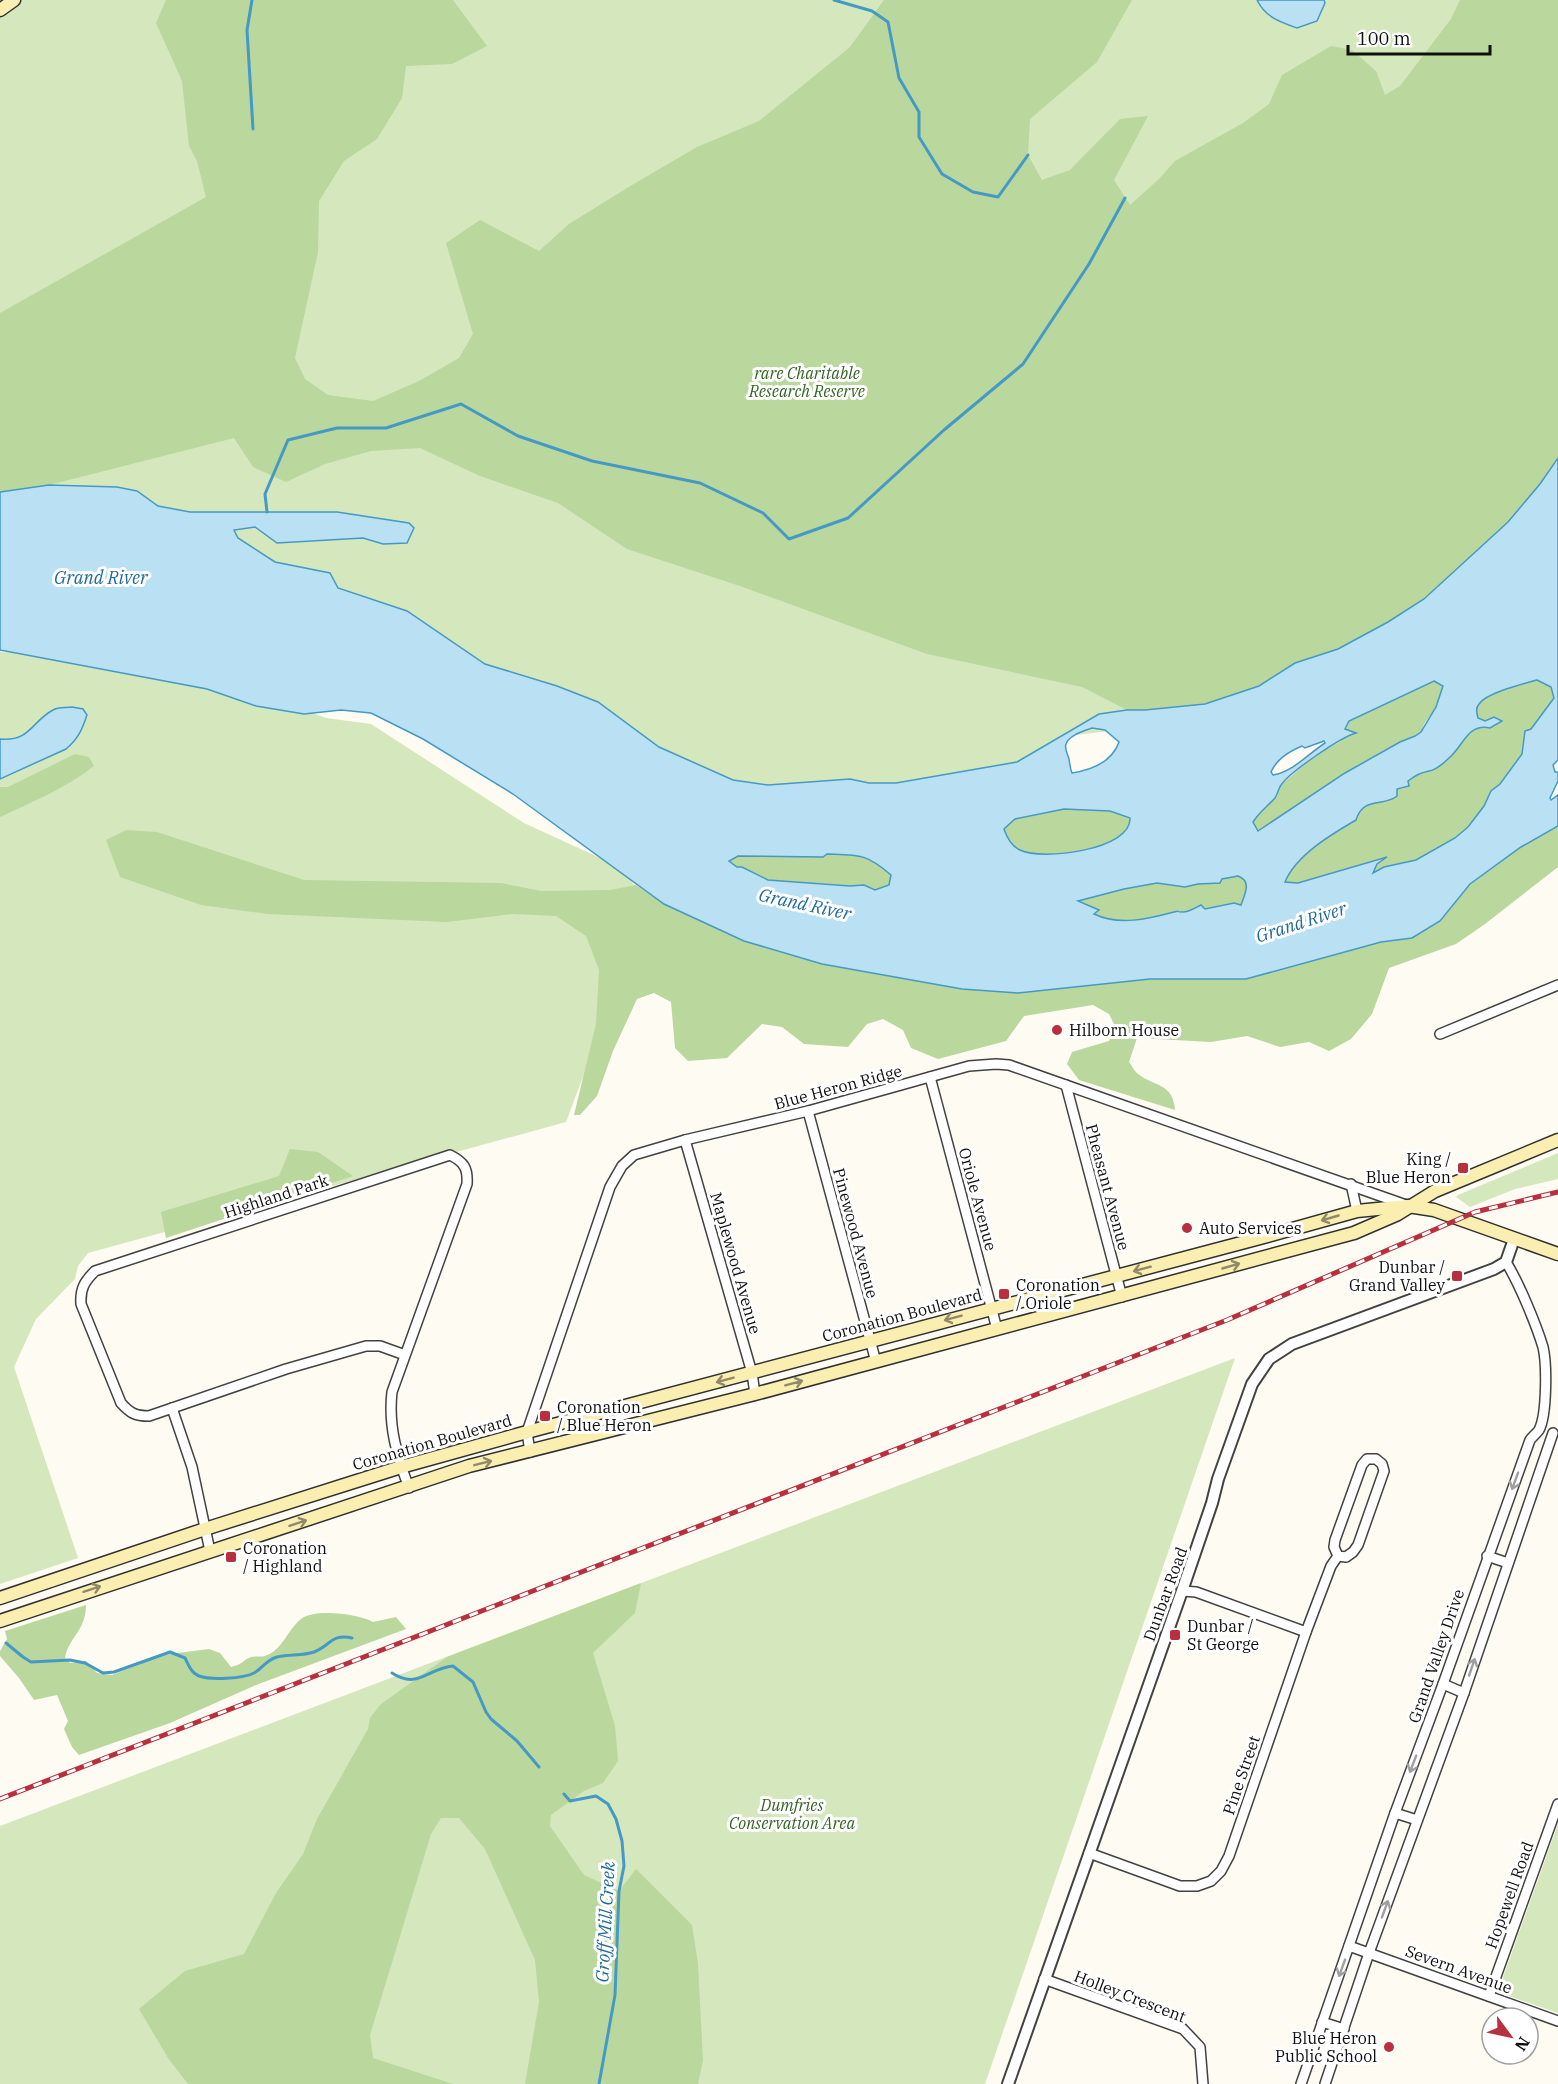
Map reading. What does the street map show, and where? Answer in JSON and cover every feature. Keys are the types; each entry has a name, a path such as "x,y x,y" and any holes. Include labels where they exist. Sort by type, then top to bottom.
{"main road":[{"path":"0,10 14,0"},
{"path":"1408,1206 1435,1191 1558,1140"},
{"path":"1408,1206 1434,1210 1558,1254"},
{"name":"Coronation Boulevard","path":"0,1598 205,1529 402,1467 527,1432 1357,1211 1408,1206"},
{"name":"Coronation Boulevard","path":"0,1621 409,1488 469,1466 755,1394 1354,1233 1398,1214 1408,1206"},
{"path":"1260,1238 1266,1256"},
{"path":"668,1395 674,1415"},
{"path":"31,1588 37,1608"}],"street":[{"path":"1440,1034 1558,985"},
{"name":"Blue Heron Ridge","path":"530,1452 527,1432 610,1186 622,1166 634,1155 685,1140 808,1111 969,1066 1009,1065 1408,1206"},
{"name":"Oriole Avenue","path":"930,1077 997,1329"},
{"name":"Pheasant Avenue","path":"1066,1085 1122,1297"},
{"name":"Pinewood Avenue","path":"808,1111 876,1362"},
{"name":"Maplewood Avenue","path":"685,1140 752,1373 755,1394"},
{"name":"Highland Park","path":"405,1355 380,1346 366,1346 286,1369 149,1416 139,1416 130,1413 121,1403 81,1304 80,1292 84,1282 95,1270 450,1155 465,1164 468,1173 467,1184 392,1392 391,1430 409,1488"},
{"path":"1351,1184 1357,1211"},
{"path":"1506,1262 1514,1239"},
{"name":"Grand Valley Drive","path":"1301,2084 1487,1556 1530,1440 1539,1429 1545,1403 1546,1370 1543,1348 1506,1262"},
{"name":"Dunbar Road","path":"1008,2084 1252,1384 1269,1359 1292,1344 1491,1271 1506,1262"},
{"path":"172,1408 192,1467 210,1551"},
{"path":"1325,2084 1369,1953 1556,1434 1539,1429"},
{"name":"Pine Street","path":"1367,1459 1376,1459 1382,1464 1384,1471 1358,1545 1346,1557 1338,1556 1334,1547 1335,1540 1362,1465 1367,1459"},
{"name":"Pine Street","path":"1089,1853 1180,1886 1197,1886 1211,1881 1221,1871 1229,1856 1306,1632 1331,1566 1338,1556"},
{"path":"1487,1556 1508,1563"},
{"path":"1182,1590 1196,1592 1306,1632"},
{"path":"1443,1684 1464,1693"},
{"name":"Hopewell Road","path":"1489,1996 1558,1804"},
{"path":"1395,1813 1417,1820"},
{"name":"Severn Avenue","path":"1349,1946 1558,2021"},
{"name":"Holley Crescent","path":"1044,1980 1183,2029 1200,2047 1203,2084"},
{"path":"1322,2022 1344,2029"}],"green space":[{"name":"rare Charitable Research Reserve","path":"0,0 1558,0 1225,717 1059,737 1017,762 896,783 869,783 850,779 768,785 733,780 659,747 623,721 514,673 485,664 465,652 0,496"},
{"name":"rare Charitable Research Reserve","path":"166,0 453,0 487,46 452,64 406,66 402,98 377,139 344,161 319,201 318,252 295,358 305,379 328,395 373,401 419,381 459,358 473,334 446,243 480,220 539,251 569,224 632,185 697,147 759,121 850,47 884,0 1132,0 1097,62 1030,119 1028,155 1042,180 1070,170 1120,119 1148,116 1114,180 1130,205 1175,161 1243,123 1269,104 1282,75 1331,46 1352,50 1376,71 1385,95 1400,86 1451,19 1460,0 1558,0 1558,458 1540,484 1508,522 1424,599 1388,622 1338,649 1295,663 1259,686 1205,704 1145,710 1127,710 1082,687 927,654 737,585 627,549 558,503 480,476 420,448 371,451 325,464 286,482 253,467 234,438 49,485 0,492 0,313 206,197 197,161 189,146 182,81 156,23"},
{"path":"0,652 154,656 326,718 371,724 524,823 624,869 647,907 566,1122 88,1253 78,1266 75,1279 36,1319 14,1367 78,1558 0,1584"},
{"path":"1537,680 1551,687 1554,698 1531,729 1525,731 1522,754 1500,784 1491,791 1484,806 1469,827 1455,838 1416,860 1384,867 1372,874 1377,864 1385,857 1298,883 1285,882 1306,854 1356,820 1366,806 1374,802 1383,802 1397,789 1405,788 1408,781 1416,774 1431,771 1451,756 1461,742 1485,721 1477,718 1476,711 1483,700 1506,689"},
{"path":"1434,681 1443,686 1436,707 1421,732 1345,773 1258,831 1253,822 1261,809 1277,797 1280,786 1314,756 1341,741 1349,721"},
{"path":"75,754 89,757 94,766 60,788 0,817 0,787 8,787"},
{"path":"1064,809 1110,811 1130,819 1126,830 1116,838 1083,850 1064,853 1031,853 1020,850 1008,839 1004,829 1015,819"},
{"path":"1558,826 1558,867 1456,944 1389,968 1372,1014 1351,1039 1329,1051 1309,1042 1280,1047 1247,1036 1211,1042 1137,1038 1129,1062 1138,1074 1167,1090 1174,1101 1175,1110 1079,1080 1067,1064 1072,1052 1109,1041 1115,1026 1109,1014 1093,1005 1024,1016 1006,1041 938,1059 911,1048 903,1030 883,1019 867,1024 848,1047 804,1044 782,1027 762,1024 727,1058 688,1061 675,1048 671,1002 654,993 637,999 613,1051 597,1096 580,1115 574,1115 596,1024 599,970 586,936 556,916 513,914 447,922 268,914 201,905 120,877 106,840 126,830 157,832 304,880 501,883 541,891 610,890 636,885 664,904 744,941 822,964 962,989 1018,993 1150,979 1246,979 1381,942 1412,938 1440,921 1470,884 1521,847"},
{"path":"826,854 854,855 868,859 891,875 889,885 875,890 864,885 768,880 742,867 737,867 728,860 737,856 804,857"},
{"path":"1238,876 1246,884 1246,892 1241,905 1234,903 1204,909 1201,905 1185,912 1177,911 1143,919 1123,920 1093,914 1096,911 1076,901 1157,883 1185,887 1213,884 1221,879"},
{"path":"290,1149 318,1152 353,1176 166,1238 161,1212 279,1176"},
{"path":"1558,1153 1558,1179 1515,1189 1470,1207 1456,1197 1458,1195"},
{"name":"Dumfries Conservation Area","path":"1235,1358 985,2084 0,2084 0,1826"},
{"path":"641,1583 635,1613 593,1653 615,1726 618,1761 603,1783 584,1791 551,1815 550,1826 584,1875 619,1891 636,1869 692,1925 698,1964 703,2060 698,2084 525,2084 539,2002 535,1960 485,1849 459,1818 441,1818 431,1834 370,2035 373,2058 453,2084 188,2084 168,2058 139,2009 185,1971 244,1954 276,1893 303,1854 317,1819 368,1729 370,1718 381,1704 447,1657"},
{"path":"86,1605 83,1621 65,1658 70,1663 86,1661 97,1673 112,1675 162,1655 209,1649 220,1653 231,1667 235,1666 251,1657 263,1656 276,1650 301,1619 316,1614 347,1615 373,1622 396,1617 406,1629 256,1685 170,1723 79,1755 72,1747 64,1729 68,1721 57,1695 34,1700 0,1656 0,1651 7,1639 5,1631"},
{"path":"1558,1824 1558,2013 1509,1996 1501,1989 1501,1983"}],"water":[{"path":"1257,0 1324,0 1325,3 1317,21 1297,28 1269,15"},
{"name":"Grand River","path":"1558,458 1558,760 1553,765 1555,772 1558,772 1558,781 1550,798 1551,800 1558,795 1558,826 1521,847 1470,884 1440,921 1412,938 1381,942 1246,979 1150,979 1018,993 962,989 822,964 744,941 664,904 513,794 423,739 371,713 341,710 304,714 256,706 207,689 0,650 0,492 49,485 117,487 137,491 158,506 190,512 337,512 409,523 414,528 407,543 383,544 363,538 277,543 255,527 234,530 238,538 275,562 330,573 338,588 407,611 485,664 557,686 598,702 659,747 733,780 768,785 850,779 869,783 896,783 1017,762 1099,714 1205,704 1259,686 1295,663 1338,649 1424,599 1508,522 1540,484","holes":["1537,680 1551,687 1554,698 1531,729 1525,731 1522,754 1500,784 1491,791 1484,806 1468,827 1455,838 1416,860 1384,867 1373,873 1377,864 1387,857 1298,883 1285,882 1290,872 1306,854 1356,820 1364,808 1397,796 1397,789 1409,786 1408,781 1421,773 1435,769 1446,761 1471,732 1482,727 1490,728 1502,721 1494,717 1485,721 1478,718 1477,711 1483,700 1505,689","1434,681 1443,686 1436,707 1421,732 1345,773 1258,831 1253,822 1275,798 1286,779 1317,755 1356,733 1345,729 1349,721","1092,728 1105,730 1119,742 1111,755 1100,764 1072,773 1066,744 1073,736","1324,741 1325,743 1294,766 1273,775 1271,772 1273,767 1288,753 1302,746 1305,748","1064,809 1110,811 1130,818 1127,829 1117,838 1102,845 1065,853 1046,854 1020,850 1006,836 1004,829 1015,819","854,855 868,859 891,875 889,885 875,890 864,885 768,880 742,867 737,867 729,861 738,856","1238,876 1245,881 1246,888 1241,905 1234,903 1205,909 1201,905 1185,912 1178,911 1144,919 1113,920 1094,914 1099,910 1078,901 1157,883 1185,887 1220,883 1222,879"]},
{"path":"72,707 83,709 87,715 74,742 66,749 0,779 0,739 18,737 53,710"}],"waterway":[{"path":"252,0 247,30 253,129"},
{"path":"834,0 872,11 888,22 899,78 919,112 919,137 942,174 973,192 998,197 1028,155"},
{"path":"267,512 265,494 288,440 337,428 386,428 461,404 518,436 592,461 700,483 763,513 789,539 848,518 944,430 1023,364 1089,264 1125,198"},
{"name":"Groff Mill Creek","path":"6,1643 31,1662 70,1660 85,1663 103,1673 114,1672 170,1652 185,1658 196,1675 235,1678 257,1671 273,1658 309,1653 340,1637 352,1638"},
{"name":"Groff Mill Creek","path":"392,1673 401,1678 416,1679 453,1666 473,1682 491,1719 517,1741 539,1767"},
{"name":"Groff Mill Creek","path":"564,1794 570,1801 596,1796 608,1804 616,1819 622,1841 624,1866 619,1891 615,1995 599,2084"}],"railway":[{"path":"0,1799 1227,1320 1475,1212 1558,1192"}],"place":[{"name":"Hilborn House","path":"1057,1030"},
{"name":"King / Blue Heron","path":"1463,1168"},
{"name":"Auto Services","path":"1187,1228"},
{"name":"Dunbar / Grand Valley","path":"1457,1276"},
{"name":"Coronation / Oriole","path":"1004,1294"},
{"name":"Coronation / Blue Heron","path":"545,1416"},
{"name":"Coronation / Highland","path":"231,1557"},
{"name":"Dunbar / St George","path":"1175,1635"},
{"name":"Blue Heron Public School","path":"1389,2047"}]}
